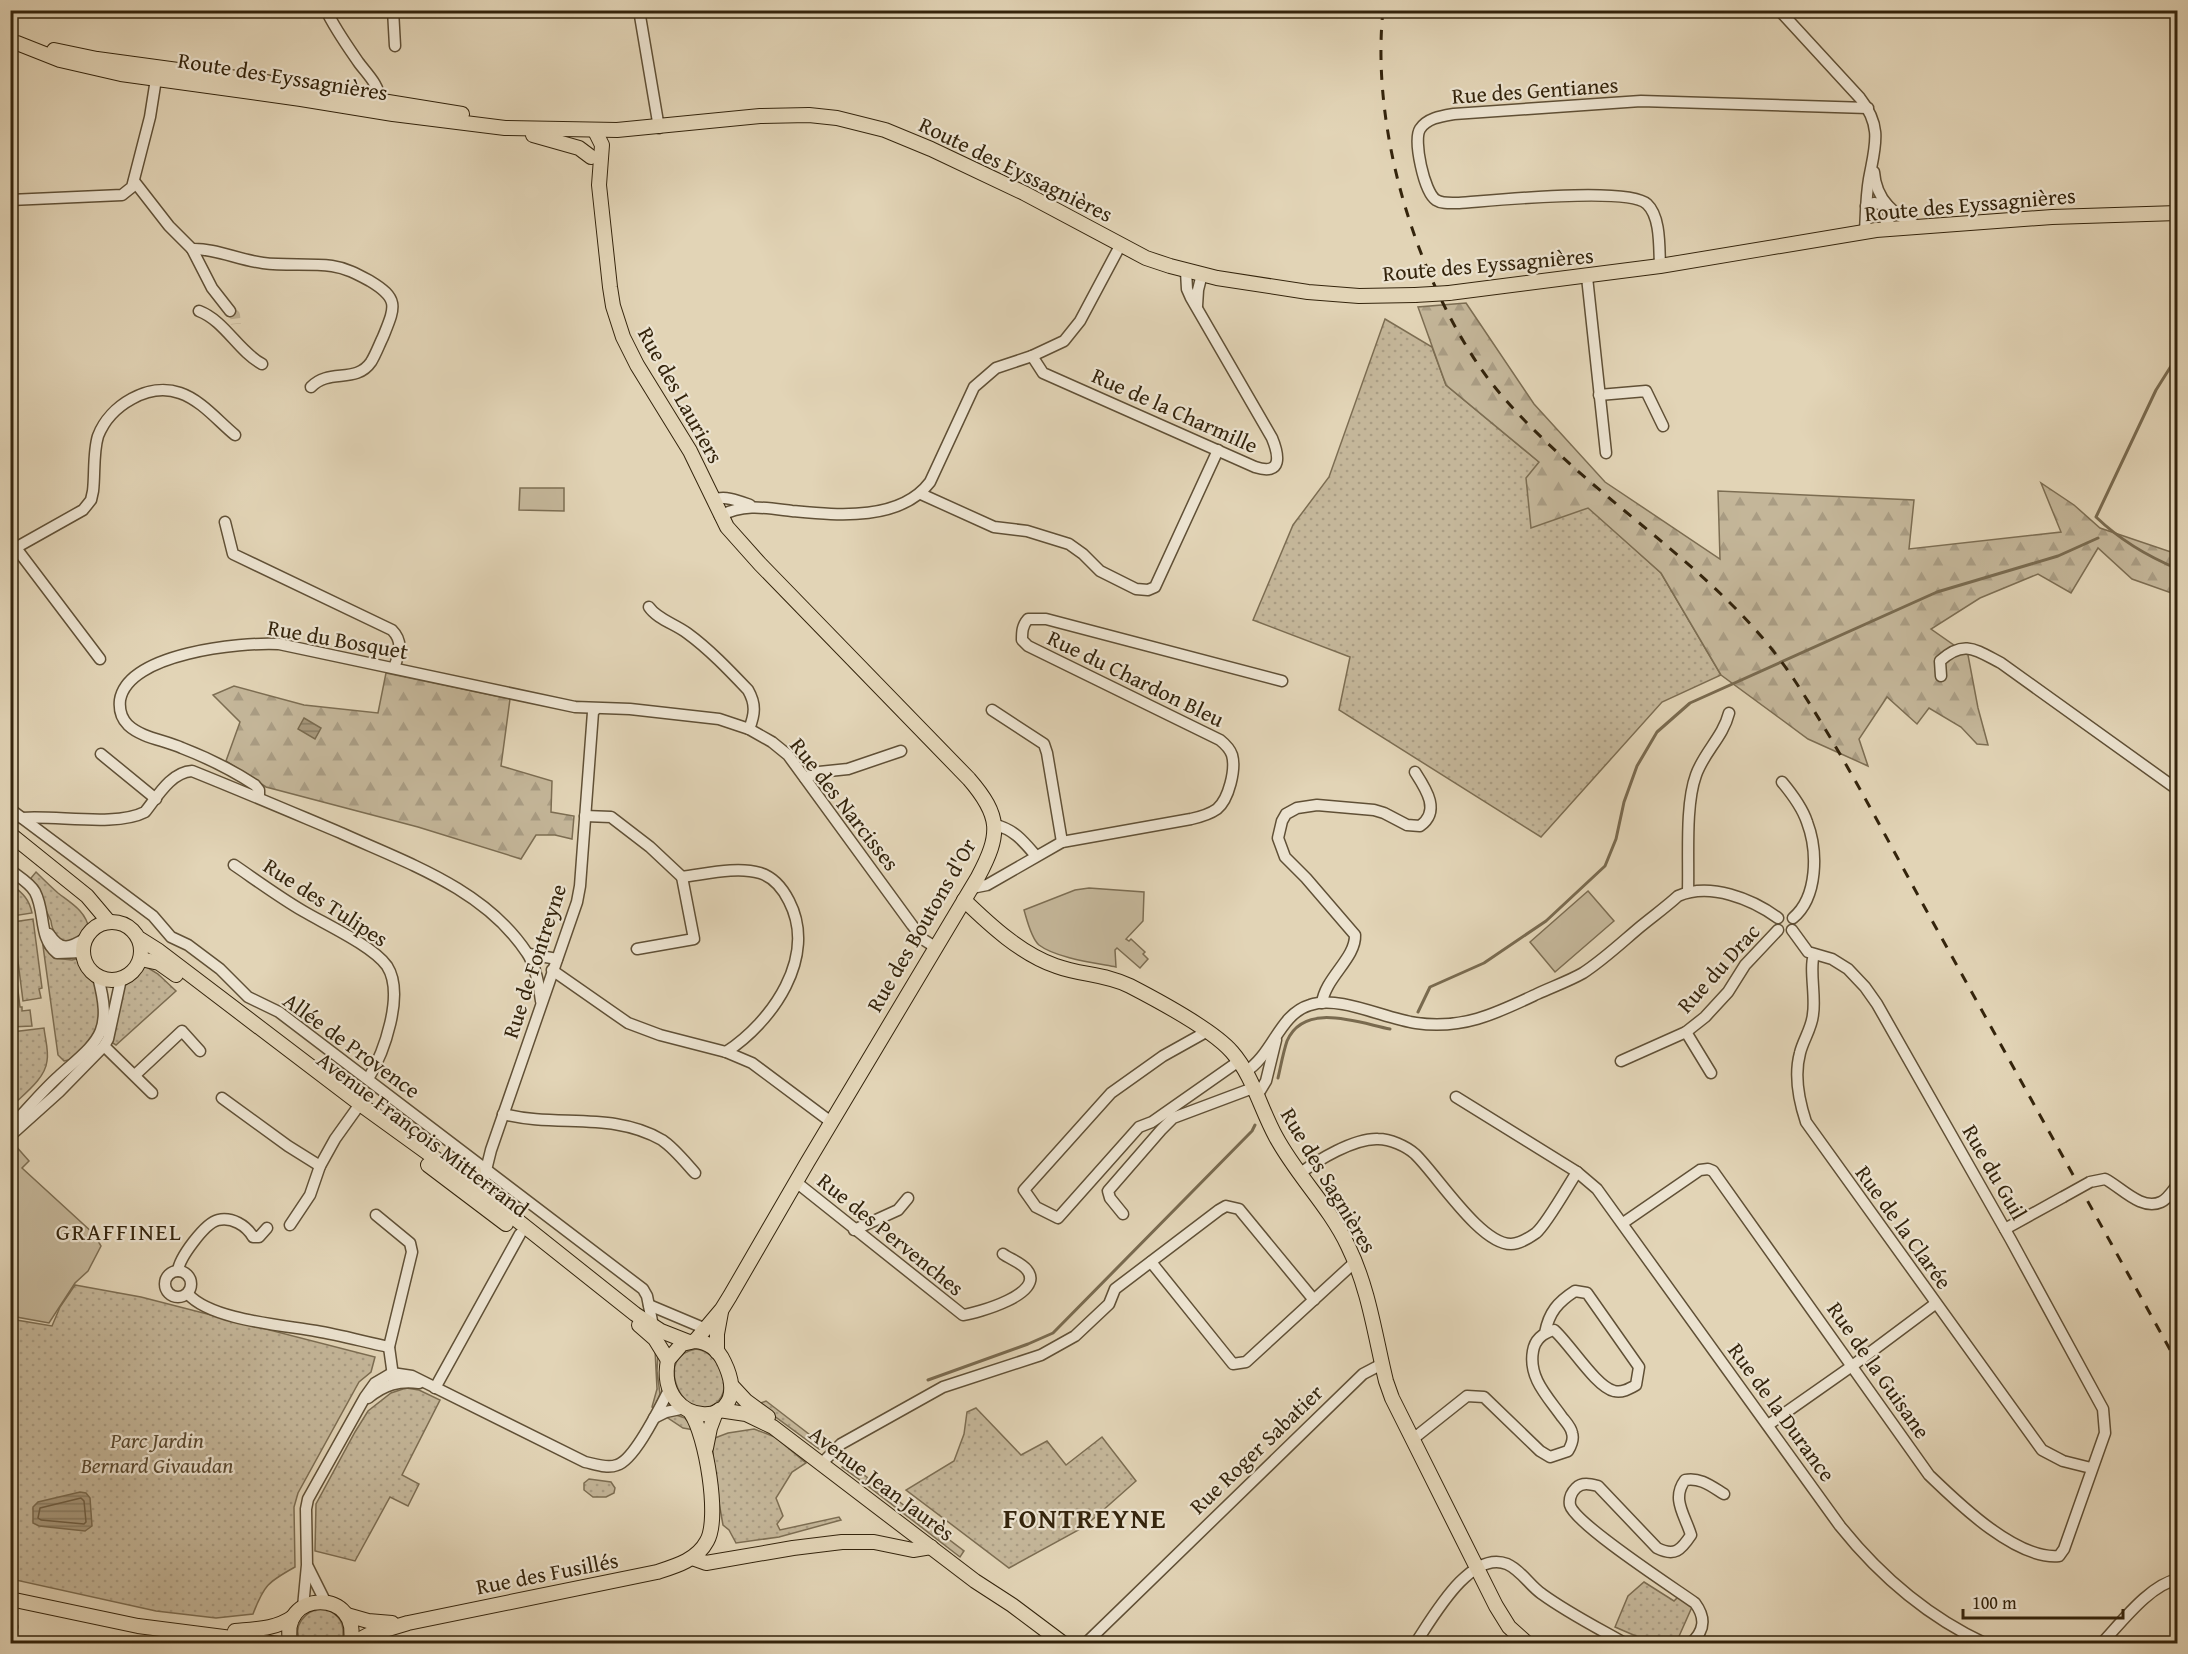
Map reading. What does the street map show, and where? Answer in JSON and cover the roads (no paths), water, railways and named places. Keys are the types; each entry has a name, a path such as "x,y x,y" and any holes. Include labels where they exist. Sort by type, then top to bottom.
{"main road":[{"name":"Route des Eyssagnières","path":"14,42 71,64 240,79 546,130"},
{"name":"Route des Eyssagnières","path":"153,73 393,114 505,128 617,130 784,115 828,117 861,123 908,139 1024,193 1146,258 1202,274 1308,292 1359,296 1449,293 1587,277 1865,232 1918,226 2052,217 2178,213"},
{"path":"505,128 568,144 586,152 591,157"},
{"path":"602,145 617,130"},
{"path":"595,131 590,139 591,157 599,184"},
{"path":"595,131 602,145 599,184"},
{"name":"Rue des Lauriers","path":"599,184 610,286 618,324 637,365 684,441 720,516"},
{"name":"Rue des Boutons d'Or","path":"692,1342 722,1309 972,888 990,854 995,825 989,804 969,778 735,538 720,516"},
{"path":"10,834 87,896 109,922"},
{"path":"10,847 83,902 93,916 83,952 87,967 98,977 106,980 122,979 137,968 141,959 140,939 127,925 109,922 90,933"},
{"name":"Rue des Sagnières","path":"964,900 1022,948 1043,961 1064,969 1116,980 1159,1003 1227,1047 1242,1067 1274,1134 1299,1174 1337,1225 1355,1262 1392,1398 1476,1569 1504,1620 1528,1644"},
{"name":"Avenue François Mitterrand","path":"140,939 177,965 358,1107"},
{"name":"Avenue François Mitterrand","path":"141,959 159,963 451,1176 476,1182 653,1326 674,1337 692,1342"},
{"path":"451,1176 476,1182"},
{"name":"Avenue François Mitterrand","path":"476,1182 520,1234 647,1331 668,1359"},
{"name":"Rue des Boutons d'Or","path":"717,1352 717,1334 722,1309"},
{"path":"706,1453 708,1435 718,1411 729,1400 733,1387 730,1373 717,1352 708,1344 692,1342 677,1348 668,1359 666,1374 670,1388 696,1420 706,1453 713,1525 708,1540 692,1558 706,1563 835,1542 874,1542 913,1550 931,1547"},
{"name":"Avenue Jean Jaurès","path":"733,1387 746,1401 931,1547 1064,1644"},
{"path":"688,1411 704,1415 718,1411"},
{"name":"Avenue Jean Jaurès","path":"718,1411 756,1417 773,1427 980,1575 1012,1605"},
{"name":"Rue des Fusillés","path":"350,1644 368,1635 408,1623 657,1572 692,1558"},
{"path":"11,1600 138,1626 278,1644"},
{"path":"208,1635 280,1625 314,1602 325,1602"},
{"name":"Rue des Fusillés","path":"325,1602 334,1604 347,1615 368,1621 408,1623"},
{"path":"291,1644 289,1634 298,1612"},
{"path":"347,1615 352,1629 350,1644"}],"street":[{"path":"326,10 360,64 374,81 373,101"},
{"path":"393,10 395,46"},
{"path":"639,10 659,128"},
{"path":"1779,10 1868,108 1875,124 1874,161 1878,191 1887,205 1899,216 1918,226"},
{"path":"10,200 122,195 129,192 134,181 150,117 153,73"},
{"path":"302,99 373,101 393,114"},
{"name":"Rue des Gentianes","path":"1660,266 1655,215 1649,206 1635,197 1548,195 1459,203 1444,203 1435,200 1425,182 1417,142 1419,130 1425,123 1454,114 1641,101 1868,108"},
{"path":"1865,232 1869,178 1874,161"},
{"path":"134,181 169,226 192,249 212,288 230,311"},
{"path":"1866,206 1887,205"},
{"path":"1882,230 1888,219 1887,205"},
{"path":"713,500 729,499 753,506 827,514 863,513 893,507 921,494 930,482 974,387 996,368 1032,356 1064,341 1080,321 1121,244"},
{"path":"192,249 203,248 233,258 263,263 344,268 386,290 391,299 392,315 372,361 363,371 355,375 329,377 317,381 311,387"},
{"name":"Rue de la Charmille","path":"1032,356 1042,373 1264,470 1276,465 1278,460 1272,438 1187,289 1186,271"},
{"path":"1197,306 1202,274"},
{"path":"1587,277 1606,453"},
{"path":"199,311 221,327 251,358 262,363"},
{"path":"221,327 236,324"},
{"path":"100,659 13,550 83,510 87,505 93,491 99,436 116,411 132,399 146,392 162,390 179,393 196,401 235,435"},
{"path":"1599,395 1646,391 1663,426"},
{"path":"921,494 994,526 1027,531 1069,544 1100,571 1136,589 1148,590 1155,587 1218,450"},
{"path":"720,516 733,509 753,506"},
{"path":"225,522 233,554 392,630 399,641 400,650 394,668"},
{"path":"649,606 653,613 701,644 748,690 753,699 754,708 754,716 748,729"},
{"name":"Rue du Chardon Bleu","path":"972,888 987,885 1062,842 1191,819 1209,813 1219,807 1225,798 1233,761 1227,746 1210,733 1028,646 1022,640 1022,631 1028,619 1047,619 1282,681"},
{"name":"Rue du Bosquet","path":"541,1001 536,973 529,954 503,923 477,901 422,869 259,797 259,790 255,785 212,760 136,732 125,723 121,714 120,698 126,685 136,675 184,654 238,644 279,644 574,707 596,709"},
{"path":"1941,676 1940,661 1950,652 1963,647 1974,649 2001,663 2178,790"},
{"name":"Rue des Narcisses","path":"596,709 630,709 698,715 735,723 772,742 788,755 912,925 924,939 935,947"},
{"name":"Rue de Fontreyne","path":"476,1182 491,1150 577,902 593,712 596,709"},
{"path":"992,710 1044,744 1062,842"},
{"path":"1688,891 1689,811 1693,784 1704,757 1722,733 1729,713"},
{"path":"805,778 819,772 848,769 901,751"},
{"path":"101,754 156,799"},
{"path":"22,818 111,819 130,817 145,812 183,771 192,771 259,797"},
{"path":"1322,1003 1331,980 1354,945 1355,934 1285,856 1278,838 1282,821 1286,814 1297,808 1317,805 1374,810 1392,816 1407,825 1420,826 1428,817 1431,801 1415,772"},
{"path":"1782,782 1807,821 1813,846 1810,890 1803,907 1792,918"},
{"name":"Allée de Provence","path":"10,809 153,916 171,937 188,945 220,969 248,997 279,1012 368,1079 476,1182 643,1289 650,1305 653,1326"},
{"path":"585,816 611,817 650,847 682,877 695,944 637,949"},
{"path":"995,825 1016,833 1036,856"},
{"name":"Rue des Tulipes","path":"234,865 301,910 369,949 386,965 394,981 392,1018 368,1079"},
{"path":"10,870 35,891 46,940 57,954 83,952"},
{"path":"682,877 736,871 759,873 773,880 784,891 797,922 796,956 789,978 776,1004 762,1023 744,1040 726,1052"},
{"path":"1206,1032 1163,1056 1111,1093 1024,1190 1036,1208 1058,1218 1139,1127 1152,1122 1242,1067 1264,1057 1291,1016 1308,1005 1339,1004 1415,1023 1442,1025 1467,1023 1501,1011 1581,974 1603,959 1678,896 1688,891 1711,892 1746,900 1761,905 1778,918"},
{"path":"1787,915 1792,918 1795,924 1792,930 1785,933 1778,930 1776,925 1778,918 1787,915"},
{"path":"42,921 56,944 64,947 74,946 90,933"},
{"name":"Rue du Drac","path":"1622,1062 1686,1032 1720,1002 1745,965 1778,930"},
{"name":"Rue du Guil","path":"1792,930 1804,948 1814,955 1840,964 1854,975 1871,995 2005,1229 2103,1409 2105,1432 2091,1468"},
{"path":"529,954 557,959"},
{"name":"Rue de la Clarée","path":"1814,955 1812,963 1815,993 1813,1017 1799,1054 1798,1073 1800,1105 1806,1122 2042,1450 2063,1461 2091,1468"},
{"path":"552,970 628,1023 660,1035 726,1052 752,1063 831,1122"},
{"path":"10,1126 58,1076 82,1058 95,1044 102,1031 105,1003 98,977"},
{"path":"10,1136 59,1092 104,1046 108,1039 122,979"},
{"path":"135,1075 182,1031 200,1051"},
{"path":"1686,1032 1711,1073"},
{"path":"1123,1214 1110,1198 1108,1191 1173,1118 1255,1092 1266,1082 1277,1036"},
{"path":"104,1046 152,1093"},
{"name":"Rue de la Durance","path":"1456,1097 1577,1172 1597,1189 1840,1526 1882,1574 1932,1613 1986,1644"},
{"path":"222,1098 288,1146 320,1166"},
{"path":"290,1225 310,1195 320,1166 335,1139 358,1107"},
{"path":"503,1114 551,1120 601,1121 625,1125 664,1142 695,1173"},
{"path":"1299,1174 1360,1140 1378,1139 1394,1142 1414,1153 1475,1224 1494,1239 1510,1244 1523,1241 1538,1232 1577,1172"},
{"name":"Rue de la Guisane","path":"1623,1223 1700,1170 1713,1171 1929,1475 1963,1508 1998,1534 2028,1550 2052,1557 2059,1556 2064,1549 2091,1468"},
{"path":"2005,1229 2090,1182 2105,1179 2133,1198 2154,1204 2168,1198 2178,1184"},
{"name":"Rue des Pervenches","path":"796,1182 963,1315 1015,1299 1027,1286 1029,1278 1027,1270 1003,1254"},
{"path":"854,1230 898,1210 908,1198"},
{"path":"823,1462 835,1449 852,1437 943,1387 1041,1355 1075,1336 1109,1304 1115,1289 1226,1206 1239,1209 1314,1300"},
{"path":"376,1215 410,1243 412,1252 389,1347 393,1378"},
{"path":"178,1270 191,1279 191,1289 188,1294 178,1298 166,1289 165,1284 169,1274 178,1270 181,1260 194,1242 212,1223 218,1220 240,1223 253,1237 259,1237 267,1228"},
{"path":"430,1386 520,1234"},
{"path":"1151,1262 1233,1364 1246,1362 1355,1262"},
{"path":"1413,1439 1467,1396 1476,1395 1484,1397 1540,1451 1550,1457 1568,1451 1572,1444 1573,1434 1536,1382 1533,1371 1533,1349 1538,1339 1554,1330 1603,1386 1615,1392 1627,1390 1635,1385 1639,1367 1587,1293 1575,1291 1554,1307 1547,1319 1545,1333"},
{"path":"188,1294 199,1304 215,1310 275,1326 315,1330 389,1347"},
{"path":"1768,1425 1935,1304"},
{"path":"650,1305 706,1329"},
{"name":"Rue Roger Sabatier","path":"1085,1644 1363,1374 1373,1366 1382,1364"},
{"path":"393,1378 430,1386 585,1462 598,1465 619,1465 628,1458 654,1419 670,1388"},
{"path":"298,1612 307,1565 305,1520 308,1499 361,1404 393,1378"},
{"path":"654,1419 666,1412 688,1411"},
{"path":"1690,1644 1699,1636 1704,1624 1701,1612 1695,1603 1617,1549 1578,1517 1570,1507 1570,1497 1577,1487 1588,1483 1598,1486 1657,1548 1666,1553 1677,1551 1691,1535 1678,1500 1678,1488 1685,1480 1693,1478 1704,1481 1724,1494"},
{"path":"1415,1644 1456,1585 1476,1569 1492,1563 1507,1564 1547,1598 1626,1644"},
{"path":"307,1565 325,1602"},
{"path":"2101,1644 2146,1596 2159,1587 2178,1579"}],"water":[{"path":"304,718 321,728 315,739 298,729"},
{"path":"80,1492 86,1493 90,1498 92,1526 85,1531 39,1526 33,1523 33,1507 38,1502"}],"waterway":[{"path":"2178,355 2156,390 2096,517 2135,547 2178,569"},
{"path":"1418,1012 1430,987 1484,963 1546,921 1605,866 1616,839 1624,802 1637,766 1657,732 1690,703 1937,592 2058,556 2098,538"},
{"path":"1278,1078 1287,1041 1295,1029 1306,1021 1333,1018 1390,1029"},
{"path":"928,1380 1053,1333 1252,1131 1255,1125"}],"tunnel":[{"path":"230,311 235,315 236,324"}],"railway":[{"path":"1383,10 1381,55 1384,101 1391,148 1416,240 1454,325 1477,363 1525,421 1589,481 1714,588 1771,648 1795,681 1850,772 2178,1364"}],"district":[{"name":"GRAFFINEL","path":"119,1232"},
{"name":"FONTREYNE","path":"1085,1518"}],"park label":[{"name":"Parc Jardin Bernard Givaudan","path":"157,1452"}]}
